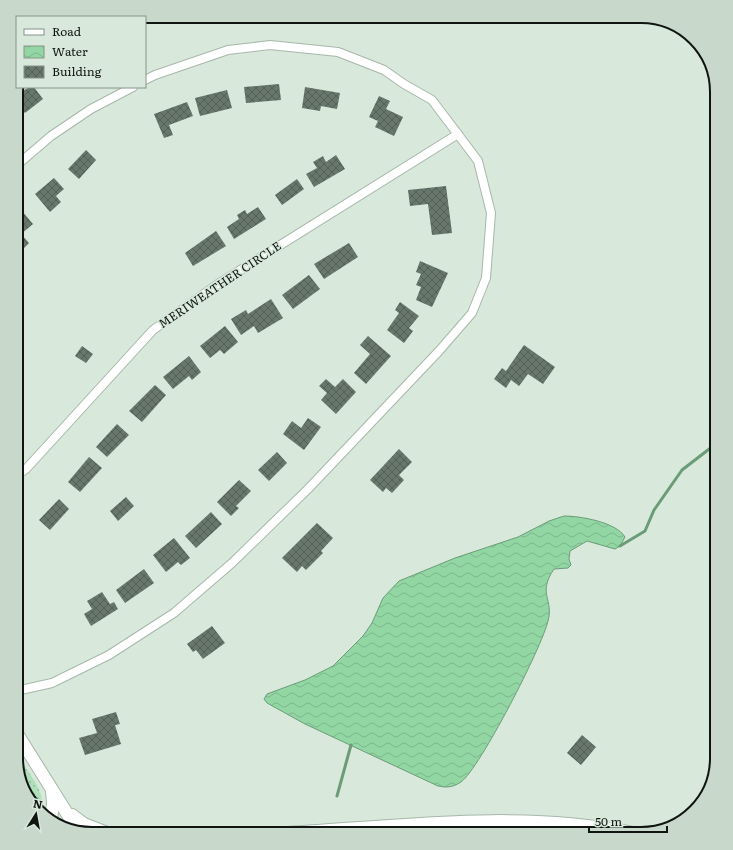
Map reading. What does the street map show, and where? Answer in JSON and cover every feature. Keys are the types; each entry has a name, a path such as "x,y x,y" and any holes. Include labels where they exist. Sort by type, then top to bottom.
{"main road":[{"path":"23,743 74,825"},
{"path":"51,788 52,794"},
{"path":"66,812 84,824 92,827"},
{"path":"393,827 472,822 564,824 586,827"}],"street":[{"path":"23,689 52,683 109,655 174,613 232,563 389,406 472,313 486,278 491,213 478,161 432,100 404,84 384,70 338,52 270,45 228,50 146,80"},
{"path":"23,160 52,136 91,109 131,88"},
{"name":"MERIWEATHER CIRCLE","path":"23,471 153,330 218,284 458,134"}],"shaded area":[{"path":"23,765 30,774 40,794 32,793 24,772"}],"water":[{"path":"564,516 579,517 606,524 614,527 625,537 620,546 615,549 587,541 570,551 569,559 571,565 568,568 554,569 549,578 546,591 549,607 548,621 535,655 482,755 461,782 450,787 438,786 305,724 267,703 264,699 267,694 305,680 333,666 363,636 372,623 383,598 399,581 455,558 518,537 549,521"}],"building":[{"path":"279,84 281,100 246,103 244,87"},
{"path":"305,87 340,93 337,109 321,106 320,111 302,108"},
{"path":"28,88 35,88 43,99 25,113 23,110 23,91"},
{"path":"227,90 232,108 200,116 195,98"},
{"path":"379,96 390,101 386,109 403,117 394,136 375,127 378,121 369,117"},
{"path":"187,102 193,116 169,125 173,135 164,138 154,114"},
{"path":"86,150 96,160 79,179 68,169"},
{"path":"336,155 345,169 314,187 306,174 317,168 313,162 323,156 326,162"},
{"path":"54,178 64,189 56,196 61,202 50,212 35,194"},
{"path":"297,179 304,189 282,205 275,195"},
{"path":"446,186 452,233 432,235 428,204 410,206 408,190"},
{"path":"258,207 266,219 234,239 227,227 239,219 237,215 245,210 247,214"},
{"path":"23,212 33,224 23,232"},
{"path":"216,231 226,246 193,266 185,253"},
{"path":"23,236 29,243 23,249"},
{"path":"349,243 358,257 324,279 314,264"},
{"path":"420,261 448,273 432,307 416,300 421,287 416,285 421,274 416,272"},
{"path":"309,275 320,289 293,309 282,295"},
{"path":"271,299 283,318 258,333 254,326 241,335 231,319 246,310 248,314"},
{"path":"400,302 419,316 409,328 413,331 404,343 387,330 399,313 395,310"},
{"path":"225,326 238,342 224,354 220,350 210,358 200,346"},
{"path":"368,336 391,356 366,384 354,373 370,354 360,345"},
{"path":"524,345 555,367 543,384 528,374 519,386 511,380 506,388 494,379 502,368 506,371"},
{"path":"82,346 93,354 86,363 75,356"},
{"path":"189,356 201,372 192,380 189,376 173,389 163,377"},
{"path":"326,379 335,387 343,379 356,392 336,414 321,400 327,393 319,386"},
{"path":"155,385 166,395 142,422 129,411"},
{"path":"308,418 321,427 304,450 283,434 292,421 301,428"},
{"path":"117,424 129,435 107,457 96,447"},
{"path":"399,449 412,462 399,475 404,480 392,493 386,488 383,492 370,480"},
{"path":"277,452 287,463 269,481 258,470"},
{"path":"89,457 102,468 80,492 68,482"},
{"path":"239,480 251,491 236,506 239,508 231,516 217,502"},
{"path":"126,497 134,506 118,521 110,511"},
{"path":"59,499 69,509 50,530 39,520"},
{"path":"211,512 222,524 196,548 185,536"},
{"path":"317,523 333,538 321,551 323,553 306,570 302,566 297,572 282,558"},
{"path":"174,538 190,558 181,565 178,562 166,572 153,555"},
{"path":"144,569 154,583 125,603 116,590"},
{"path":"102,592 110,604 114,602 118,609 91,626 84,614 92,609 87,601"},
{"path":"212,626 225,643 203,659 196,650 193,652 187,644"},
{"path":"116,712 120,724 115,725 121,744 85,755 79,738 97,733 92,719"},
{"path":"582,735 596,747 581,765 567,753"}],"waterway":[{"path":"620,546 645,531 654,510 682,470 710,448"},
{"path":"337,796 351,745"}]}
